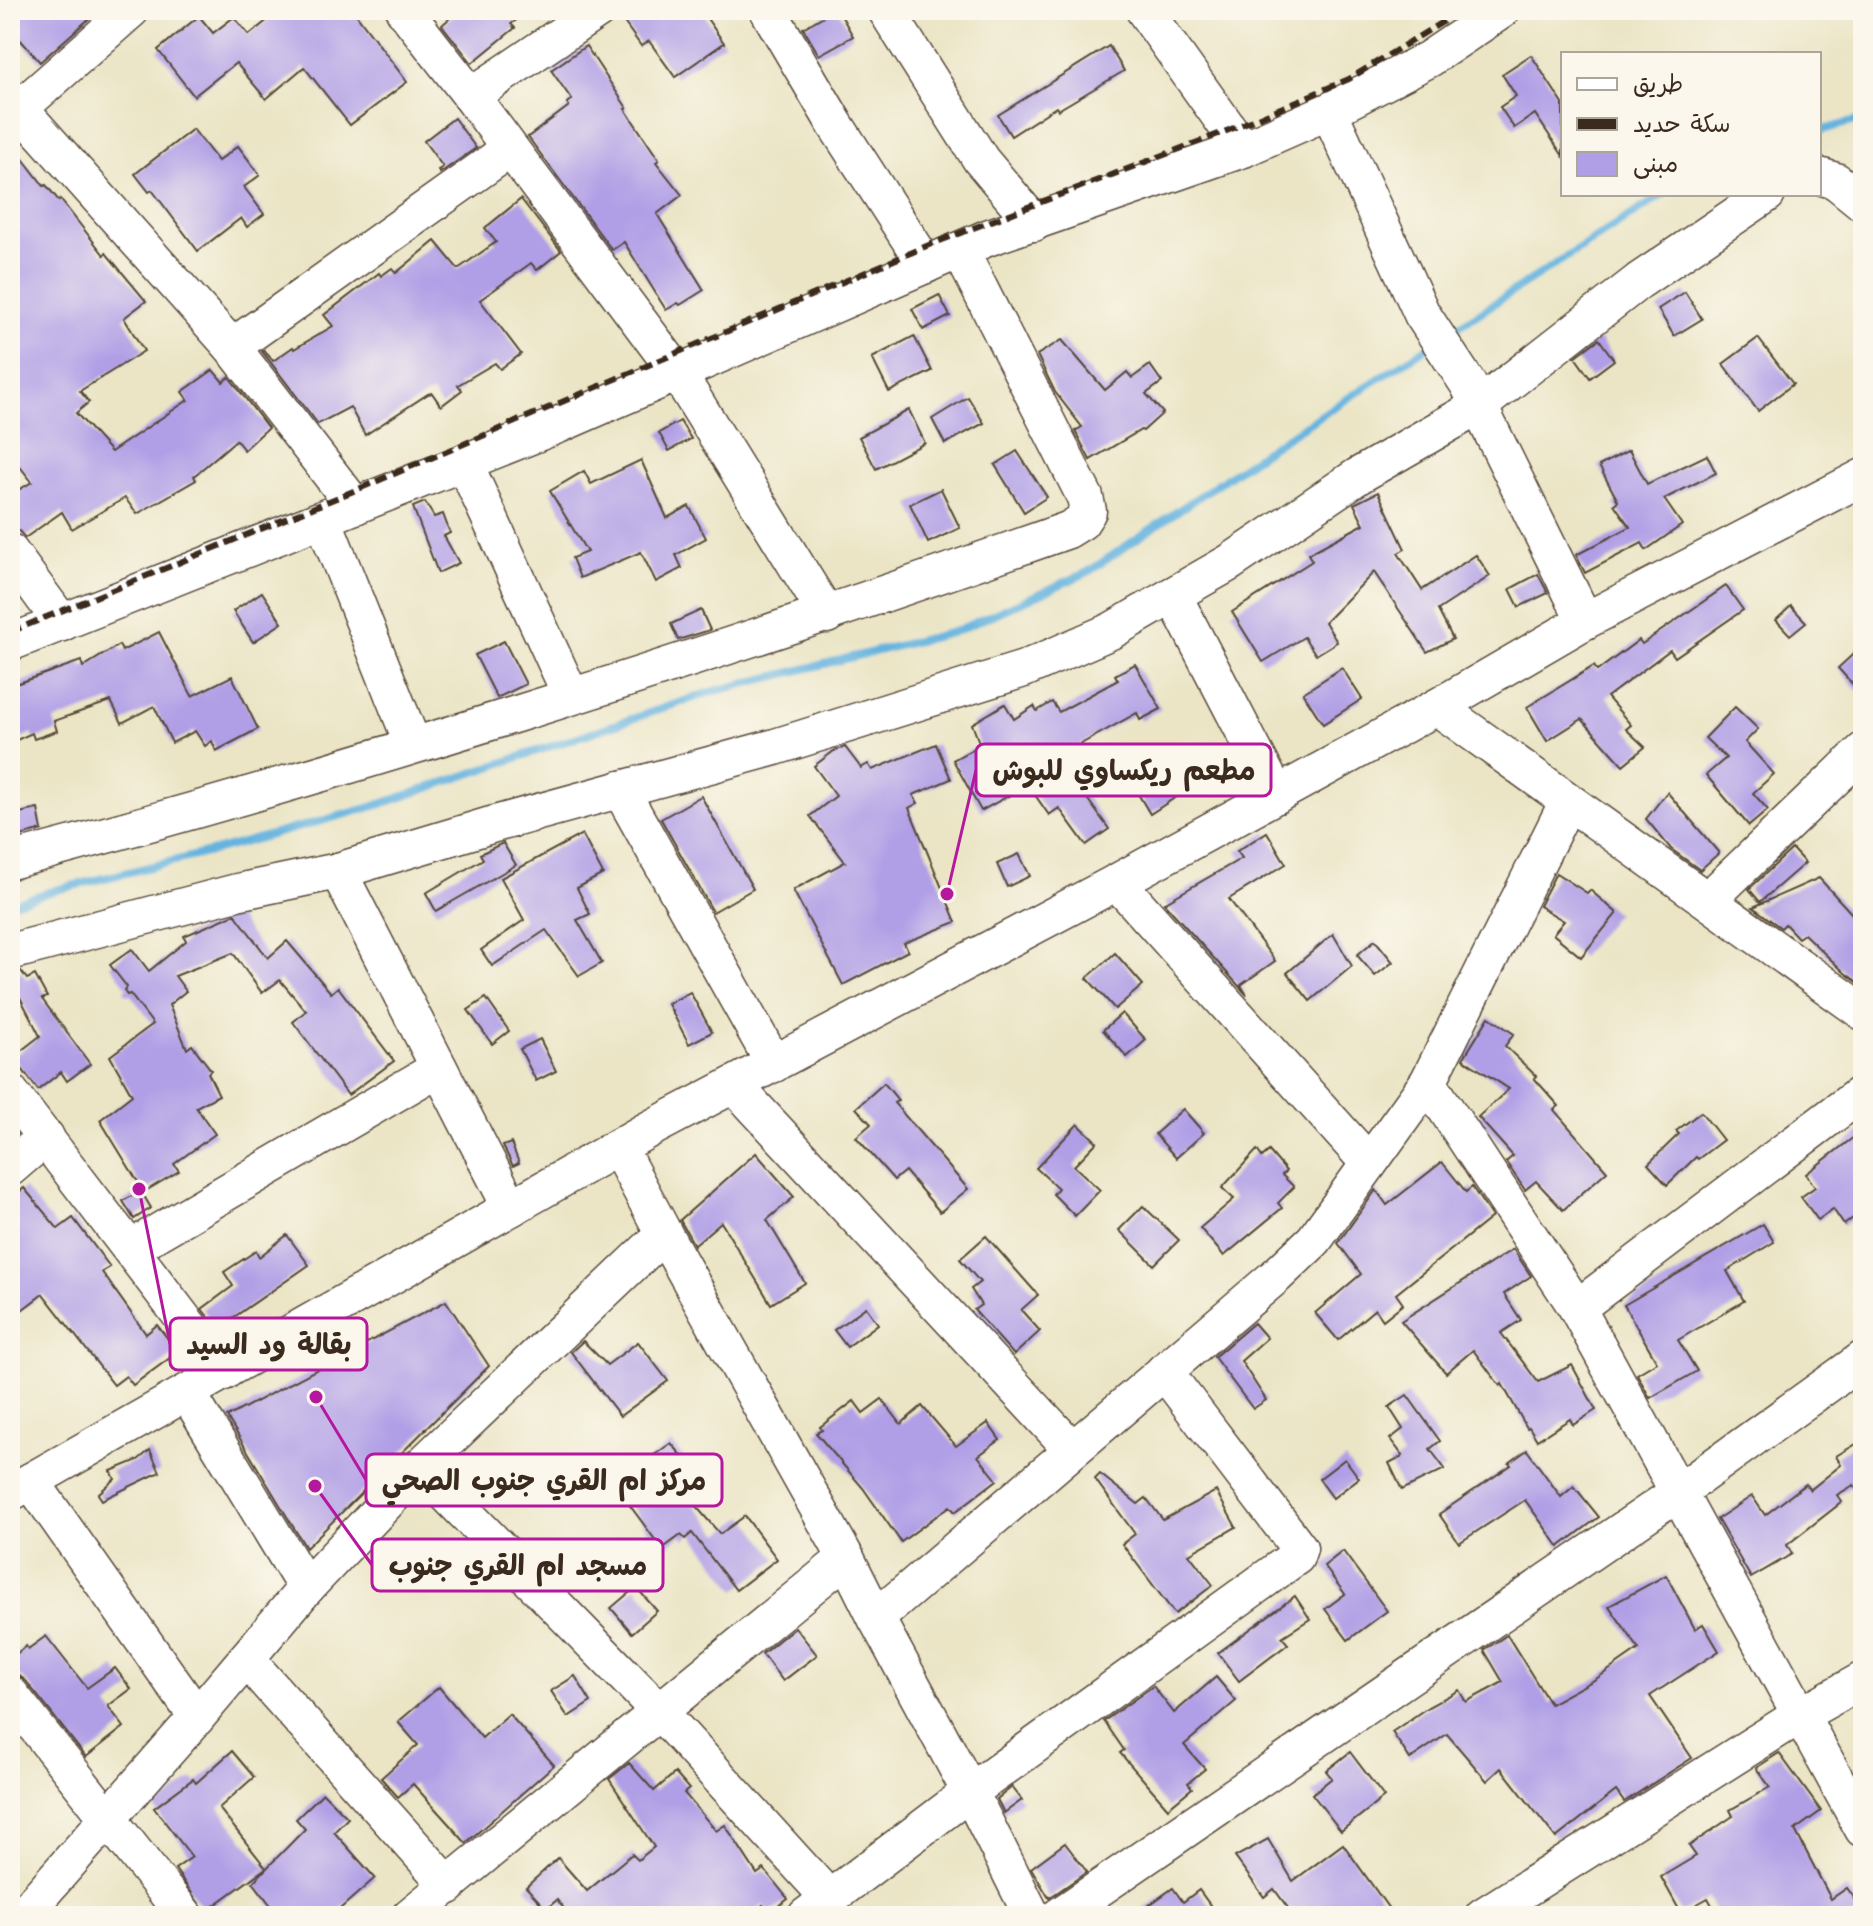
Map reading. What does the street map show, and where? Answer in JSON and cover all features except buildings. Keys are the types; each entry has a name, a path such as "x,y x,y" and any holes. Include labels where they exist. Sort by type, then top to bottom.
{"street":[{"path":"131,10 15,103 232,347 339,512 413,745"},
{"path":"404,10 677,372 827,615"},
{"path":"471,96 598,10"},
{"path":"768,10 835,124 926,265"},
{"path":"886,10 981,160 1034,223"},
{"path":"1144,10 1243,149"},
{"path":"10,643 558,425 987,238 1243,149 1329,111 1429,59 1502,10"},
{"path":"1329,111 1422,314 1474,395 1585,621"},
{"path":"232,347 510,149"},
{"path":"1821,177 1836,181 1863,203"},
{"path":"10,952 237,892 338,871 775,747 1024,669 1111,631 1229,563 1764,196"},
{"path":"10,861 200,810 827,615 1068,530 1081,522 1088,511 1085,497 960,250"},
{"path":"464,462 571,696"},
{"path":"197,1717 21,1487 618,1147 1277,795 1585,621 1858,487"},
{"path":"10,552 62,623"},
{"path":"1173,595 1277,795"},
{"path":"1437,707 1863,1012"},
{"path":"1708,900 1863,751"},
{"path":"620,789 774,1064"},
{"path":"876,1618 1071,1448 1276,1276 1314,1240 1428,1082 1567,803"},
{"path":"338,871 511,1208"},
{"path":"1117,882 1368,1162"},
{"path":"131,1248 439,1068"},
{"path":"1428,1082 1577,1308 1863,1829"},
{"path":"734,1085 1071,1448"},
{"path":"10,1092 224,1372"},
{"path":"1577,1308 1863,1092"},
{"path":"10,1168 46,1137"},
{"path":"618,1147 846,1558 1032,1916"},
{"path":"22,1916 306,1588 420,1467 664,1234"},
{"path":"1059,1916 1677,1493 1863,1359"},
{"path":"420,1467 658,1710 817,1907 970,1792 1279,1570 1299,1552 1164,1371"},
{"path":"188,1394 306,1588"},
{"path":"246,1659 431,1905 658,1710 846,1558"},
{"path":"1483,1916 1800,1715 1863,1680"},
{"path":"10,1694 185,1916"}],"waterway":[{"path":"1821,130 1863,119"},
{"path":"1447,334 1661,196"},
{"path":"10,904 375,806 711,692 954,632 1088,572 1273,446 1433,344"}],"railway":[{"path":"10,632 368,485 929,245 1229,130 1349,79 1462,10"}],"place":[{"name":"مطعم ريكساوي للبوش","path":"947,894"},
{"name":"بقالة ود السيد","path":"139,1189"},
{"name":"مركز ام القري جنوب الصحي","path":"316,1397"},
{"name":"مسجد ام القري جنوب","path":"315,1486"}]}
